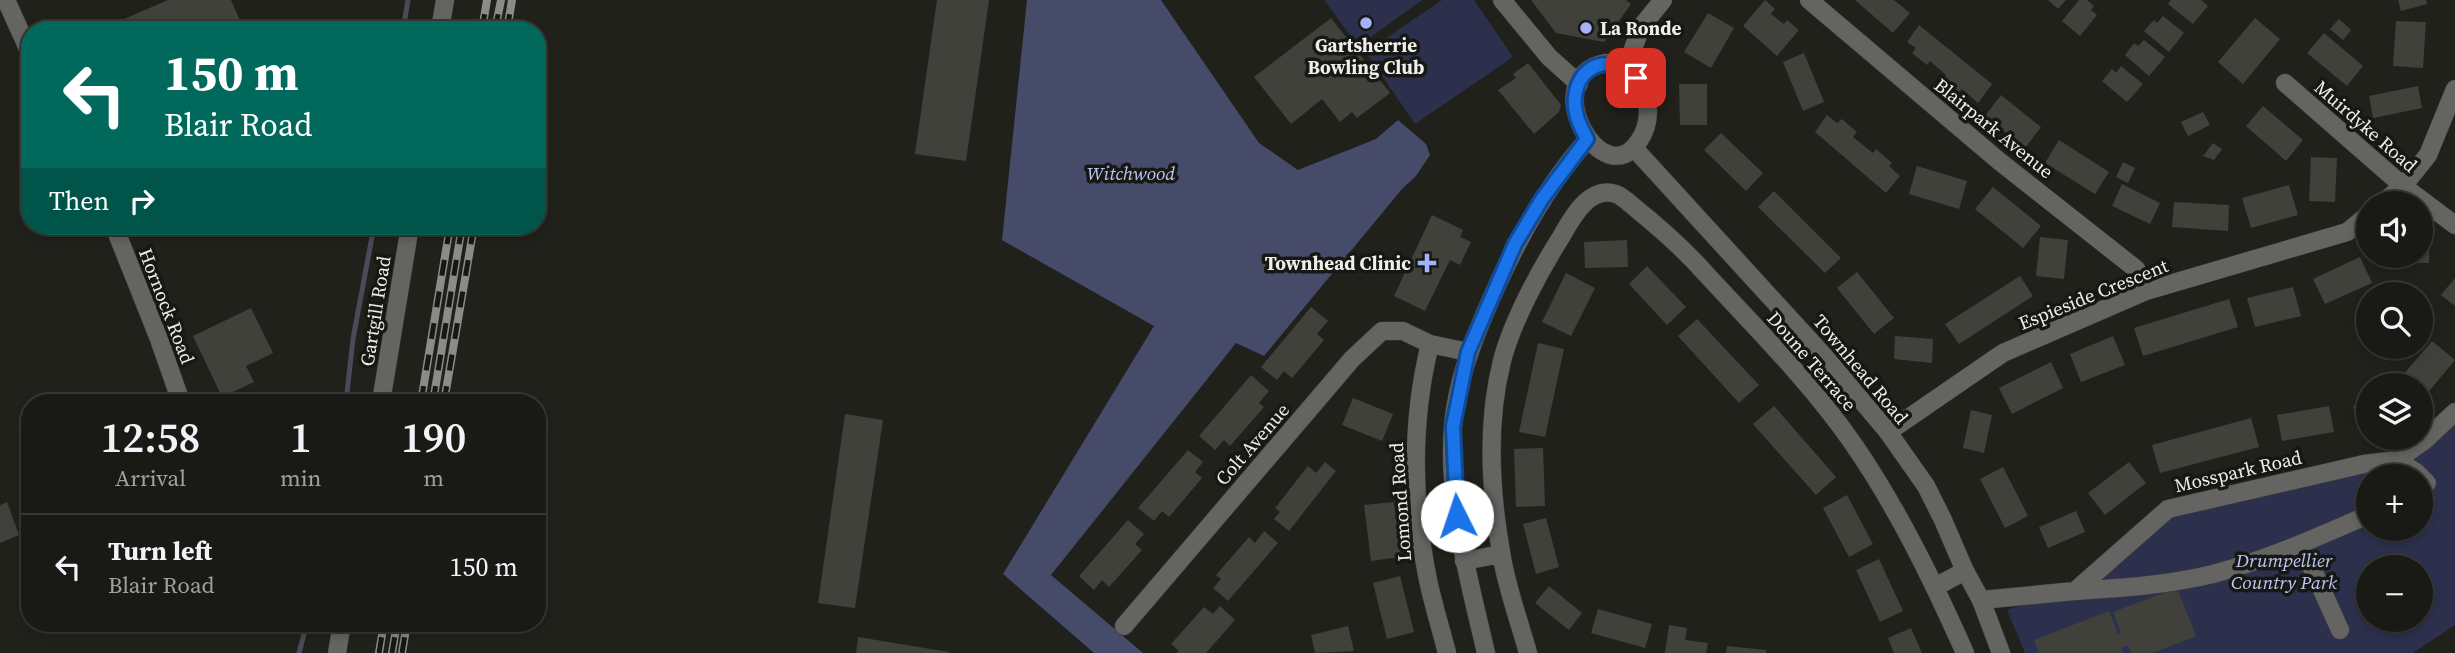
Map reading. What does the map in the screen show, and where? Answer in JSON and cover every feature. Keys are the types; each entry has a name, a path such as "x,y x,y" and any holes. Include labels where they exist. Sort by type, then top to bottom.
{"street":[{"path":"6,0 21,33"},
{"path":"441,21 444,0"},
{"path":"1502,0 1533,39 1579,84"},
{"path":"1626,68 1641,27 1663,0"},
{"name":"Blairpark Avenue","path":"1809,0 1999,161 2136,269 2146,291"},
{"path":"1605,63 1626,68 1636,78 1647,100 1647,124 1634,148 1622,155 1612,156 1600,151 1587,139 1577,117 1575,104 1579,84 1583,76 1597,65 1605,63"},
{"name":"Muirdyke Road","path":"2285,83 2403,186 2455,225"},
{"path":"2397,191 2428,155 2455,89"},
{"path":"1486,653 1464,561 1457,516 1453,426 1468,352 1515,244 1542,199 1587,139"},
{"name":"Townhead Road","path":"1634,148 1825,357 1888,432 1926,486 1981,600 2001,653"},
{"name":"Doune Terrace","path":"1501,554 1490,460 1494,397 1502,359 1538,273 1572,220 1595,195 1618,194 1681,246 1780,354 1838,424 1885,495 1935,587 1965,653"},
{"name":"Espieside Crescent","path":"1888,432 2003,353 2146,291 2347,232 2356,225"},
{"name":"Hornock Road","path":"118,235 178,394"},
{"name":"Gartgill Road","path":"383,394 409,235"},
{"name":"Colt Avenue","path":"1124,626 1352,359 1382,331 1403,331 1430,344"},
{"path":"1430,344 1468,352"},
{"name":"Lomond Road","path":"1430,344 1417,411 1417,496 1428,579 1447,653"},
{"name":"Mosspark Road","path":"2076,592 2168,509 2364,464 2398,460 2424,441 2455,412"},
{"path":"2398,460 2404,464"},
{"path":"1981,600 2148,586 2214,573 2299,545 2356,520"},
{"path":"2299,545 2340,630"},
{"path":"1464,561 1501,554 1528,653"},
{"path":"1935,587 1965,570"},
{"path":"337,653 340,632"}],"green space":[{"name":"Witchwood","path":"1027,0 1161,0 1259,143 1298,170 1376,139 1398,120 1426,144 1430,155 1416,176 1402,189 1264,356 1236,343 1051,575 1143,653 1094,653 1003,574 1154,326 1002,240"},
{"name":"Gartsherrie Bowling Club","path":"1324,0 1422,0 1358,46"},
{"path":"1442,0 1474,0 1513,57 1415,124 1366,52"},
{"name":"Drumpellier Country Park","path":"2455,416 2455,625 2413,653 2025,653 2007,610 2089,583 2165,518 2356,465 2356,541 2433,541 2433,464 2360,464 2411,450 2433,450 2433,441"}],"building":[{"path":"168,0 231,0 240,21 120,21"},
{"path":"937,0 989,0 966,161 915,154"},
{"path":"1531,0 1626,0 1631,4 1604,42 1556,33"},
{"path":"1765,0 1775,9 1771,14 1784,24 1787,20 1799,30 1777,56 1743,26"},
{"path":"1855,0 1894,0 1910,13 1893,33"},
{"path":"2048,0 2066,0 2058,9"},
{"path":"2079,0 2087,0 2094,6 2091,10 2097,15 2080,36 2062,21"},
{"path":"2171,0 2201,0 2208,6 2193,24 2168,4"},
{"path":"2398,0 2426,0 2427,4 2401,11"},
{"path":"1708,13 1734,28 1711,68 1684,52"},
{"path":"2163,16 2184,33 2169,52 2144,31 2154,20 2157,23"},
{"path":"1331,18 1390,93 1357,118 1352,112 1340,122 1322,99 1291,124 1254,77"},
{"path":"2255,18 2280,39 2243,84 2218,62"},
{"path":"2339,19 2351,30 2343,40 2330,29"},
{"path":"2396,21 2426,22 2423,68 2393,66"},
{"path":"1919,25 1992,84 1978,103 1962,89 1959,92 1943,79 1946,75 1930,61 1927,65 1912,53 1916,48 1907,42"},
{"path":"2324,33 2363,66 2347,86 2307,53"},
{"path":"2144,40 2165,57 2149,76 2125,55 2134,43 2138,46"},
{"path":"1804,53 1824,102 1803,111 1783,62"},
{"path":"1528,63 1561,105 1559,112 1534,134 1498,90 1516,78 1513,74"},
{"path":"2121,66 2143,84 2127,102 2102,81 2112,69 2116,73"},
{"path":"1679,84 1707,84 1707,125 1680,125"},
{"path":"2418,86 2422,108 2373,118 2369,96"},
{"path":"2001,95 2041,127 2025,148 1985,116"},
{"path":"2263,106 2303,140 2286,161 2246,126"},
{"path":"2203,112 2210,125 2188,136 2181,122"},
{"path":"1827,115 1837,123 1842,119 1857,132 1853,137 1873,153 1876,149 1892,163 1889,166 1900,176 1886,193 1815,132"},
{"path":"1721,133 1763,173 1746,191 1704,150"},
{"path":"2059,140 2109,172 2095,194 2045,163"},
{"path":"2213,143 2222,149 2214,160 2203,156"},
{"path":"2311,157 2337,158 2335,202 2309,201"},
{"path":"2123,162 2135,168 2128,183 2116,177"},
{"path":"1917,166 1967,181 1959,209 1909,194"},
{"path":"2122,184 2160,203 2150,224 2112,206"},
{"path":"2289,185 2298,215 2251,228 2242,198"},
{"path":"1993,187 2041,226 2023,248 1975,209"},
{"path":"1774,191 1841,258 1825,273 1758,207"},
{"path":"2174,202 2229,205 2228,231 2172,227"},
{"path":"1432,215 1463,230 1460,237 1471,242 1460,265 1450,260 1425,311 1394,296"},
{"path":"2040,237 2068,240 2064,279 2036,276"},
{"path":"1627,240 1628,267 1585,268 1584,242"},
{"path":"2356,259 2356,268 2365,268 2372,282 2356,282 2356,290 2325,304 2313,279"},
{"path":"1647,266 1686,307 1667,325 1629,284"},
{"path":"1857,272 1894,318 1874,334 1837,288"},
{"path":"1566,273 1595,288 1571,336 1542,322"},
{"path":"2020,276 2033,296 1959,344 1945,324"},
{"path":"2455,278 2455,306 2441,295"},
{"path":"2293,287 2301,316 2255,327 2247,298"},
{"path":"2229,299 2238,327 2143,356 2134,328"},
{"path":"1311,307 1328,321 1317,334 1324,340 1292,378 1284,371 1277,380 1261,367"},
{"path":"251,308 273,353 246,366 254,382 228,394 221,394 193,336"},
{"path":"1697,319 1759,385 1739,403 1678,336"},
{"path":"1895,336 1933,339 1932,363 1894,359"},
{"path":"2113,336 2125,365 2081,382 2070,354"},
{"path":"2433,342 2455,360 2433,386 2433,373 2405,373 2417,359 2433,359"},
{"path":"1538,343 1564,349 1545,437 1519,432"},
{"path":"2051,362 2063,388 2012,414 1999,388"},
{"path":"1251,375 1269,391 1259,403 1264,407 1230,446 1224,440 1215,450 1199,436"},
{"path":"1353,398 1393,414 1382,441 1342,425"},
{"path":"1774,406 1836,477 1816,495 1753,424"},
{"path":"2329,406 2334,432 2282,441 2277,415"},
{"path":"1971,410 1992,415 1984,453 1963,448"},
{"path":"845,414 883,420 855,608 818,603"},
{"path":"2251,418 2259,447 2160,473 2152,445"},
{"path":"1543,448 1545,506 1516,507 1514,449"},
{"path":"1188,450 1203,462 1195,472 1202,478 1169,517 1162,511 1154,521 1138,508"},
{"path":"1325,462 1336,471 1289,531 1274,519 1280,512 1275,508 1308,466 1316,473"},
{"path":"2129,462 2146,483 2105,515 2088,493"},
{"path":"2003,467 2028,516 2005,528 1980,479"},
{"path":"1847,495 1873,544 1849,557 1823,508"},
{"path":"7,502 19,535 0,543 0,505"},
{"path":"1394,502 1401,557 1371,561 1364,505"},
{"path":"2076,511 2085,532 2048,548 2039,527"},
{"path":"1546,518 1559,567 1536,574 1523,524"},
{"path":"1128,520 1144,534 1135,544 1142,550 1109,587 1102,580 1094,590 1079,576"},
{"path":"1264,531 1278,543 1228,601 1213,588 1221,579 1216,575 1249,537 1255,543"},
{"path":"1879,559 1903,611 1880,622 1856,570"},
{"path":"1400,576 1414,632 1387,639 1373,583"},
{"path":"1549,586 1582,613 1569,630 1535,603"},
{"path":"2177,588 2196,636 2153,653 2131,653 2128,645 2121,648 2123,653 2039,653 2034,640 2109,611 2118,634 2121,633 2113,612"},
{"path":"1220,606 1235,620 1206,653 1176,653 1179,651 1171,644 1204,607 1213,614"},
{"path":"1598,609 1652,624 1645,648 1591,633"},
{"path":"1669,625 1687,628 1685,640 1708,643 1706,653 1665,653"},
{"path":"1348,626 1354,651 1315,653 1311,635"},
{"path":"1911,628 1922,653 1894,653 1888,638"},
{"path":"858,637 949,652 949,653 856,653"},
{"path":"1727,646 1766,650 1766,653 1726,653"}],"waterway":[{"path":"404,21 408,0"},
{"path":"347,394 353,339 372,235"},
{"path":"299,653 305,632"}],"railway":[{"path":"484,21 487,0"},
{"path":"497,21 501,0"},
{"path":"508,21 512,0"},
{"path":"422,394 449,235"},
{"path":"434,394 461,235"},
{"path":"445,394 472,235"},
{"path":"379,653 382,632"},
{"path":"392,653 396,632"},
{"path":"402,653 406,632"}],"place":[{"name":"Gartsherrie Bowling Club","path":"1366,23"},
{"name":"La Ronde","path":"1586,28"},
{"name":"Townhead Clinic","path":"1427,263"}],"route":[{"path":"1457,516 1453,426 1468,352 1515,244 1542,199 1587,139 1577,117 1575,104 1575,94 1583,76 1597,65 1605,63 1626,68 1636,78"}]}
